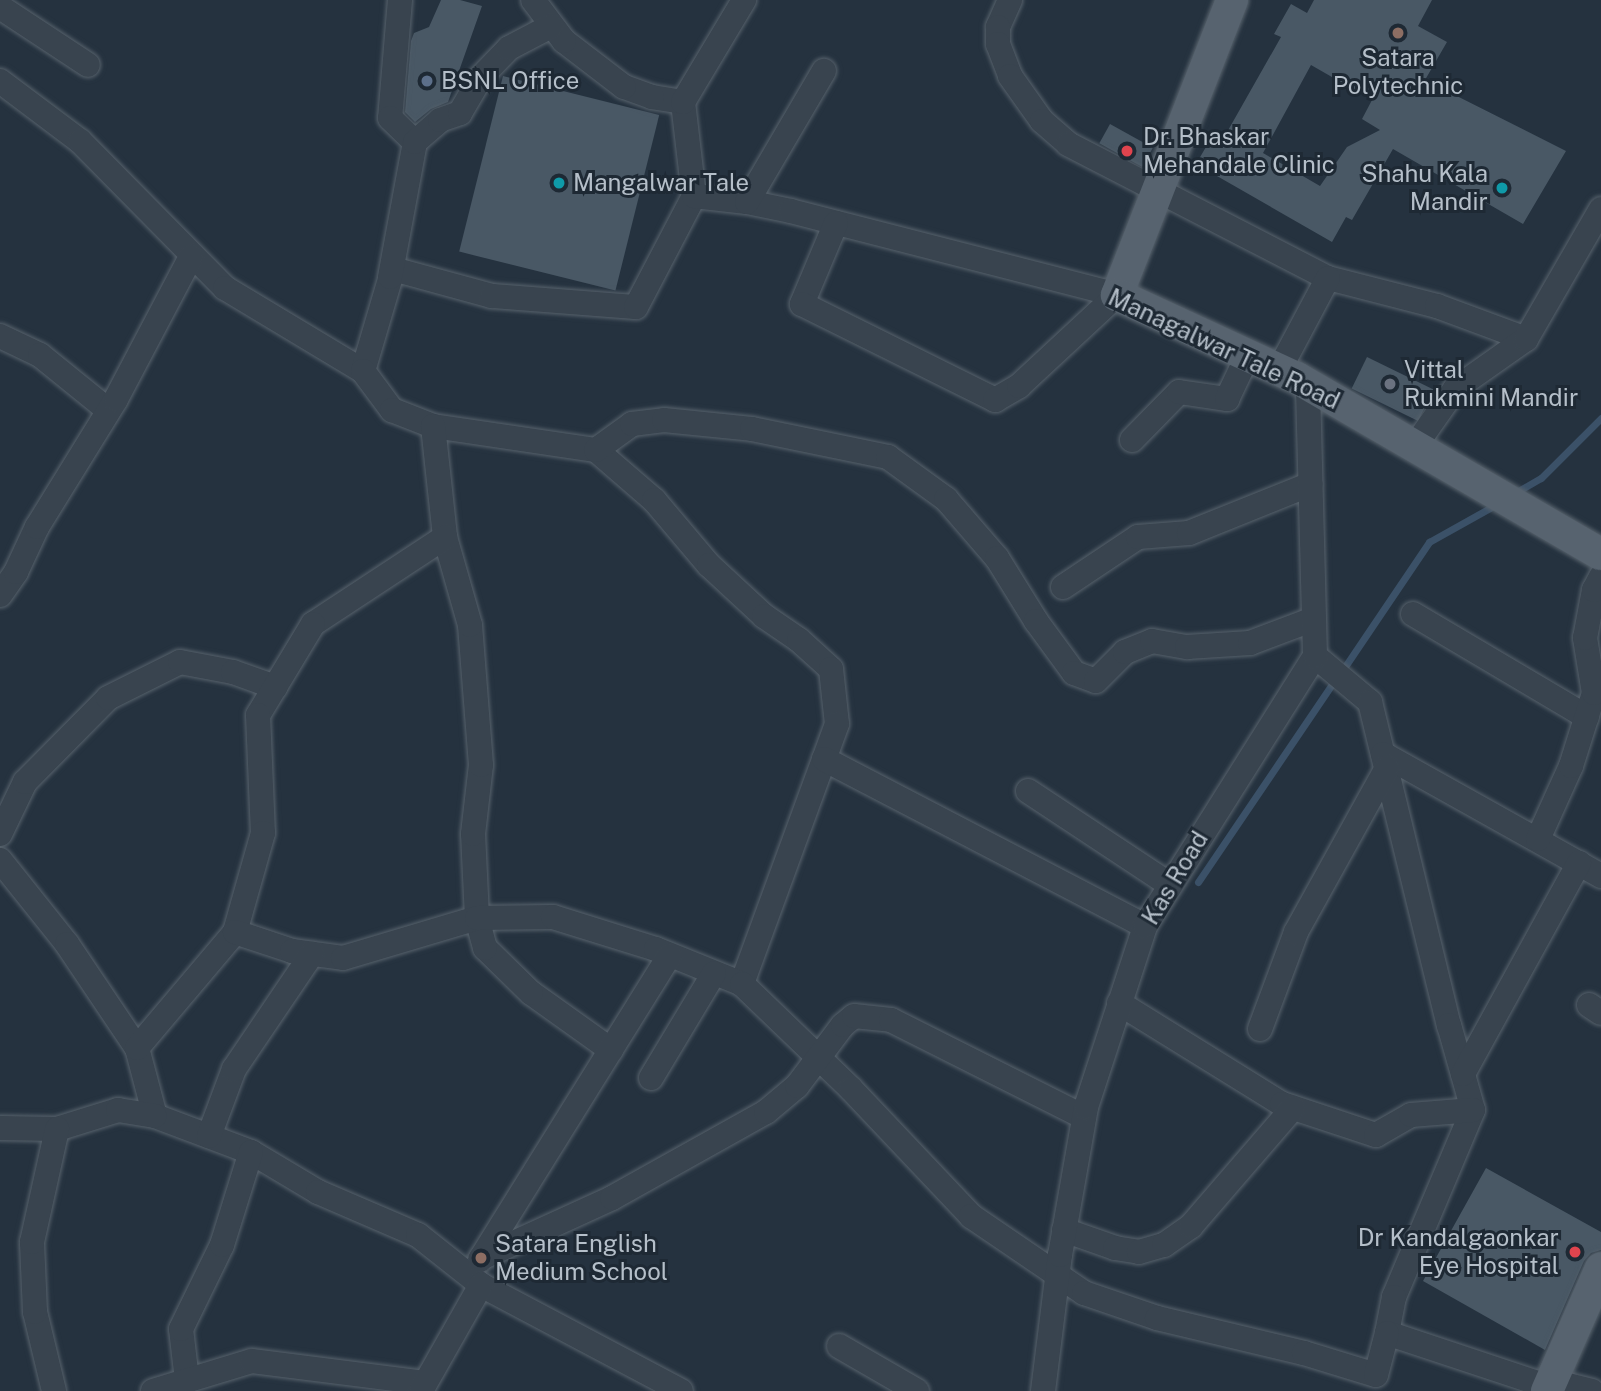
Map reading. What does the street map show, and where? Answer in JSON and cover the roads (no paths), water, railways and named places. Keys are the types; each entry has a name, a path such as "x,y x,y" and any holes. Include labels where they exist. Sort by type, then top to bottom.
{"main road":[{"path":"1118,295 1233,0"},
{"name":"Managalwar Tale Road","path":"1118,295 1308,384 1601,554"},
{"path":"1549,1386 1601,1268"}],"street":[{"path":"400,0 390,118 415,142"},
{"path":"533,0 564,41 624,87 652,97 684,102"},
{"path":"363,371 393,269 492,296 636,307 694,196 684,102 744,0"},
{"path":"1010,0 998,27 998,44 1010,76 1042,121 1069,144 1328,278 1437,306 1526,339"},
{"path":"0,7 88,65"},
{"path":"390,277 415,142 440,120 460,113 481,77 509,48 551,26"},
{"path":"747,202 824,71"},
{"path":"0,81 80,141 191,257 225,288 363,371 392,410 433,426 596,450 654,500 709,565 764,616 799,640 831,669 837,724 742,984"},
{"name":"Managalwar Tale Road","path":"694,196 747,202 1118,295"},
{"path":"1415,446 1455,389 1526,339 1601,209"},
{"path":"836,223 802,304 995,400 1019,386 1118,295"},
{"path":"0,595 108,410 191,257"},
{"path":"1279,370 1328,278"},
{"path":"0,336 40,355 108,410"},
{"path":"1132,440 1179,391 1227,399 1248,355"},
{"path":"235,932 292,951 343,958 477,918 553,917 670,955 742,984 818,1057 971,1216 1084,1293 1157,1318 1304,1353 1375,1383 1394,1297 1474,1110 1370,702 1315,656 1308,384"},
{"path":"596,450 632,424 664,420 752,429 888,457 946,499 997,558 1036,621 1074,673 1096,681 1125,652 1152,641 1187,647 1250,643 1314,619"},
{"path":"433,426 444,537 470,625 481,765 473,834 477,918 485,948 522,985 611,1050"},
{"path":"1063,587 1138,537 1189,533 1311,484"},
{"path":"137,1048 235,932 263,833 258,715 313,624 444,537"},
{"path":"1538,839 1571,766 1594,693 1585,638 1594,590 1601,577"},
{"path":"1413,614 1587,717"},
{"name":"Kas Road","path":"1043,1391 1057,1274 1084,1116 1144,926 1315,656"},
{"path":"0,834 25,782 108,698 180,662 233,672 275,687"},
{"path":"824,759 1144,926"},
{"path":"1385,761 1538,839 1601,876"},
{"path":"1260,1029 1296,932 1385,761"},
{"path":"1028,790 1170,886"},
{"path":"0,860 68,944 137,1048 155,1116"},
{"path":"1463,1074 1579,863"},
{"path":"209,1136 234,1069 312,954"},
{"path":"153,1391 252,1361 423,1387 477,1273 670,955"},
{"path":"651,1078 714,973"},
{"path":"1119,1003 1282,1104 1376,1135 1411,1115 1474,1110"},
{"path":"477,1273 766,1111 797,1086 843,1024 854,1016 891,1020 1084,1116"},
{"path":"1064,1230 1115,1248 1139,1252 1164,1245 1191,1226 1293,1108"},
{"path":"0,1128 57,1129 118,1110 155,1116 251,1152 318,1192 418,1235 477,1273 681,1391"},
{"path":"54,1391 35,1312 32,1242 57,1129"},
{"path":"187,1380 181,1329 222,1245 251,1152"},
{"path":"1387,1332 1549,1386 1592,1391"},
{"path":"839,1346 917,1391"}],"waterway":[{"path":"1513,494 1541,478 1601,418"},
{"path":"1342,671 1429,542 1497,504"},
{"path":"1198,882 1335,680"}],"place":[{"name":"Satara Polytechnic","path":"1398,33"},
{"name":"BSNL Office","path":"427,81"},
{"name":"Dr. Bhaskar Mehandale Clinic","path":"1127,151"},
{"name":"Mangalwar Tale","path":"559,183"},
{"name":"Shahu Kala Mandir","path":"1502,188"},
{"name":"Vittal Rukmini Mandir","path":"1390,384"},
{"name":"Dr Kandalgaonkar Eye Hospital","path":"1575,1252"},
{"name":"Satara English Medium School","path":"481,1258"}]}
